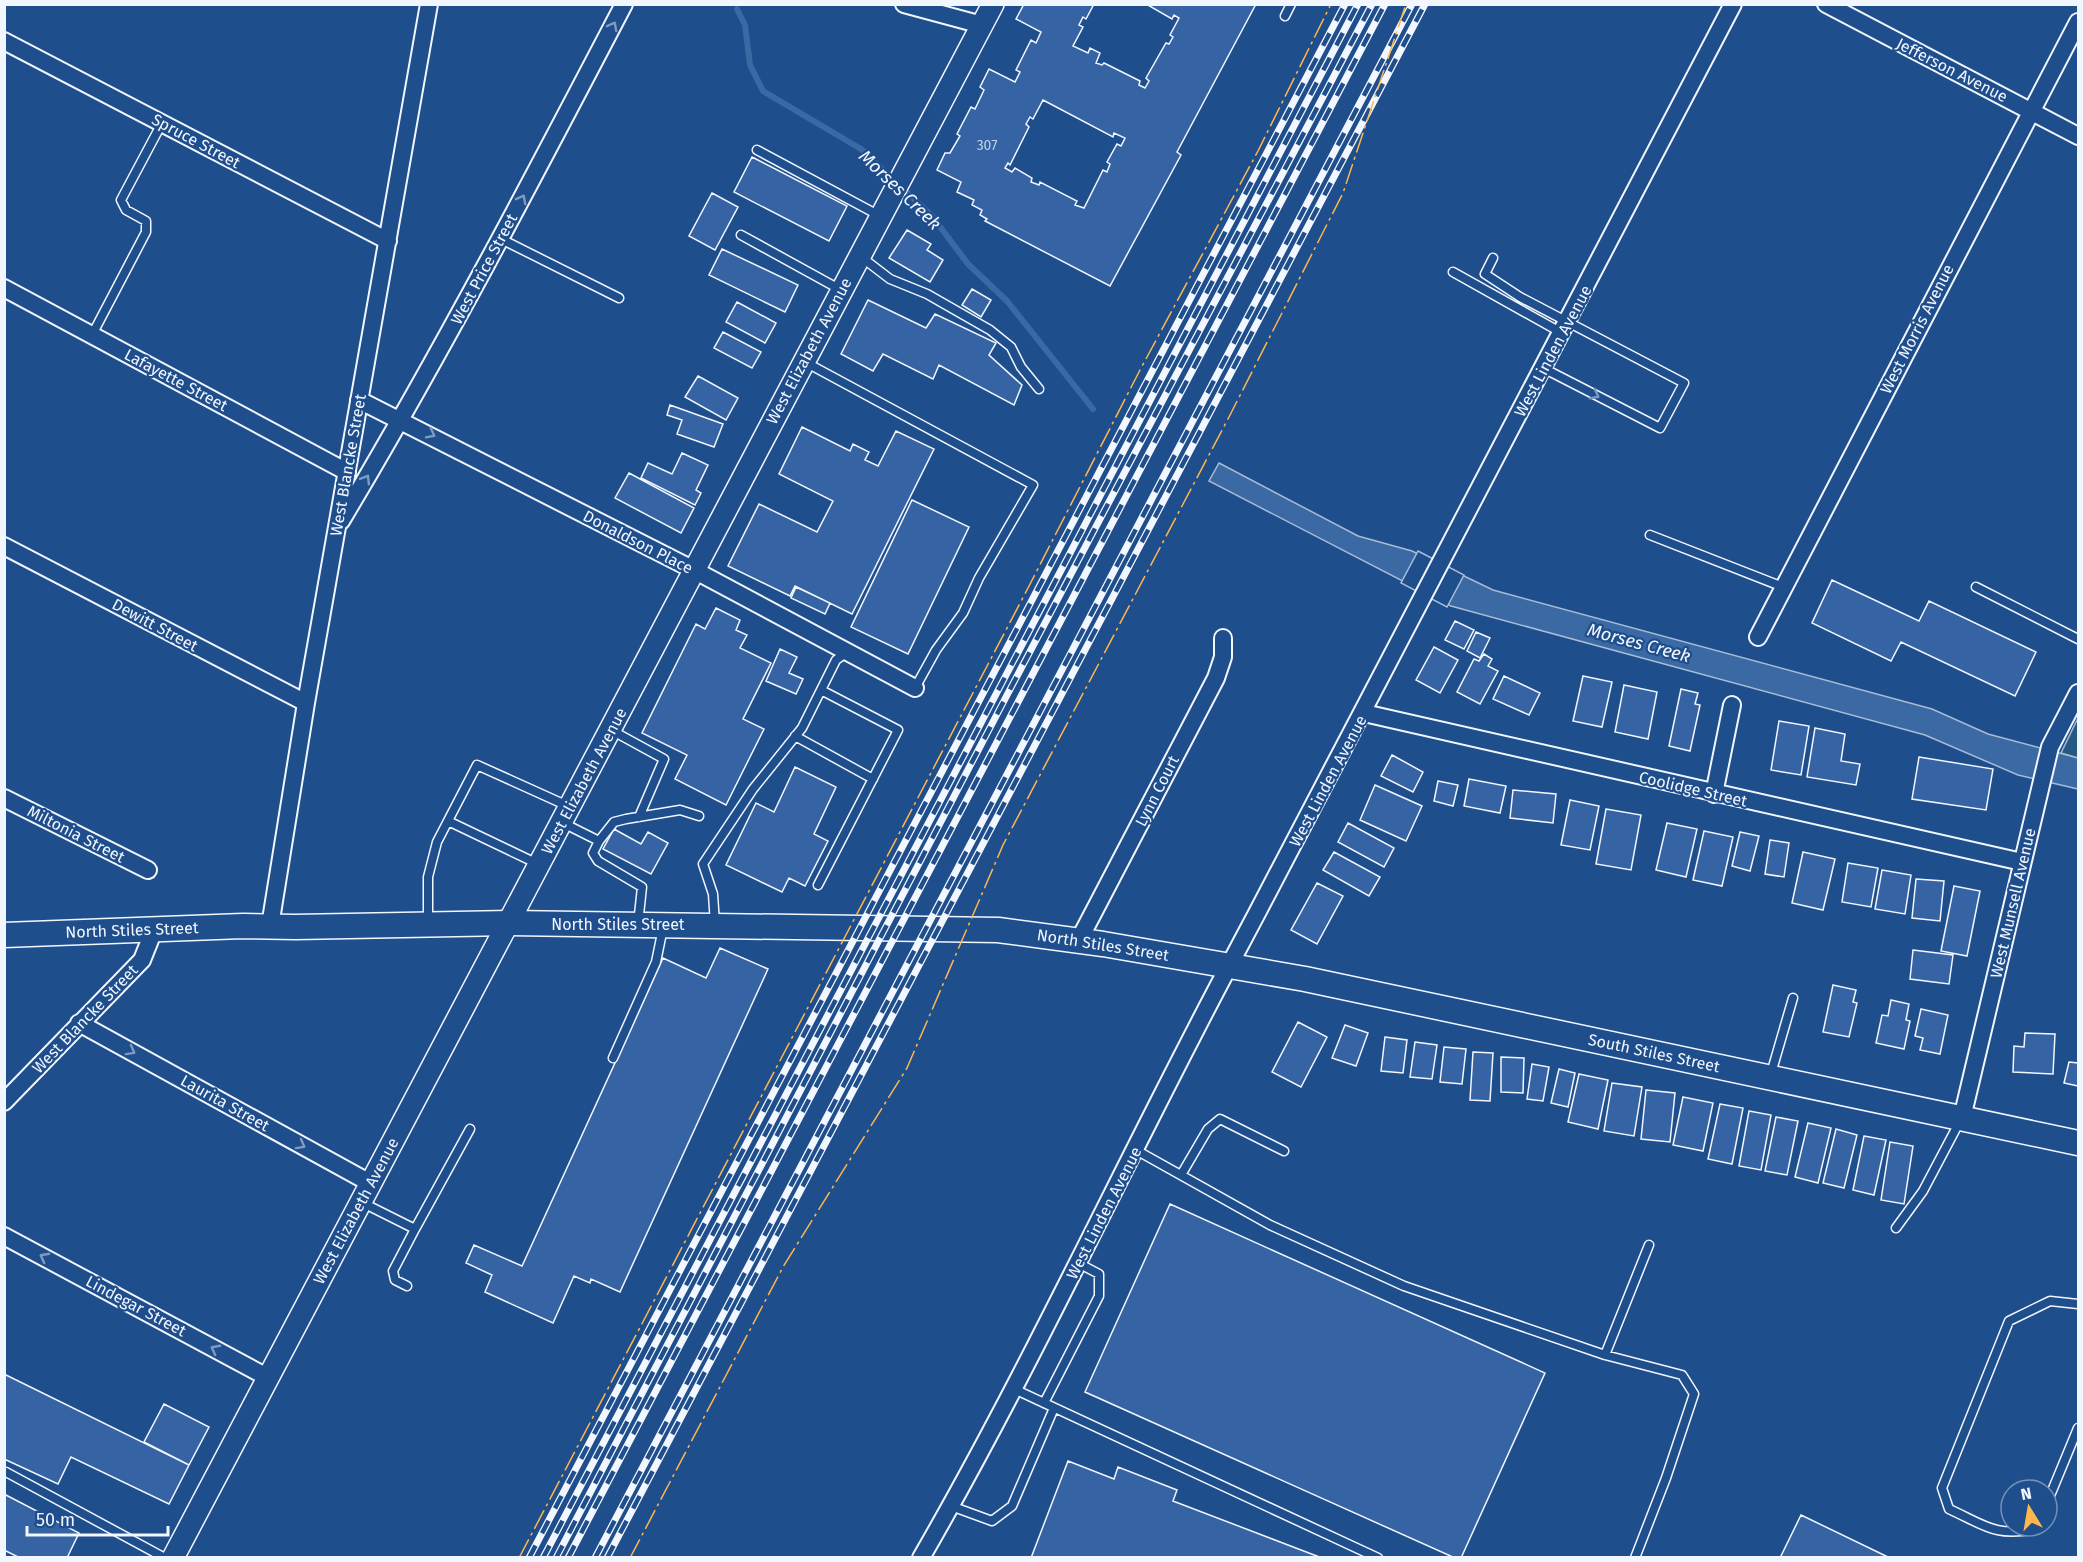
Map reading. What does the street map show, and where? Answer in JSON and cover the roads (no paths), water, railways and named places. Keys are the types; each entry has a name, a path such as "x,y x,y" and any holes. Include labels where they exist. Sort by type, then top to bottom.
{"main road":[{"name":"North Stiles Street","path":"4,935 270,926 510,923 715,924 998,930 1079,940 1228,966"},
{"name":"South Stiles Street","path":"1228,966 2079,1143"}],"street":[{"name":"West Price Street","path":"336,530 402,420 501,239 624,4"},
{"path":"904,4 982,25"},
{"name":"West Elizabeth Avenue","path":"173,1557 510,923 993,4"},
{"name":"West Linden Avenue","path":"921,1557 1014,1389 1228,966 1364,713 1733,4"},
{"name":"Jefferson Avenue","path":"1826,4 2079,136"},
{"name":"West Blancke Street","path":"270,926 306,704 388,241 427,5"},
{"name":"West Morris Avenue","path":"1758,637 2030,110 2079,22"},
{"name":"Spruce Street","path":"4,41 388,241"},
{"name":"Lafayette Street","path":"4,288 347,472"},
{"name":"Donaldson Place","path":"359,400 694,570 915,688"},
{"name":"Dewitt Street","path":"4,546 306,704"},
{"name":"Lynn Court","path":"1079,940 1216,678 1223,657 1223,638"},
{"name":"West Munsell Avenue","path":"1962,1118 2050,747 2079,693"},
{"path":"1714,794 1732,705"},
{"name":"Coolidge Street","path":"1364,713 2022,862"},
{"name":"Miltonia Street","path":"4,798 148,870"},
{"name":"West Blancke Street","path":"4,1102 142,960 154,930"},
{"name":"Laurita Street","path":"79,1023 365,1193"},
{"name":"Lindegar Street","path":"4,1236 267,1377"}],"lane":[{"path":"1285,16 1291,4"},
{"path":"92,335 146,232 146,222 126,210 121,200 162,123"},
{"path":"757,150 885,207"},
{"path":"741,235 842,290"},
{"path":"501,239 619,298"},
{"path":"860,256 890,279 927,294 990,330 1011,347 1021,367 1039,389"},
{"path":"1493,258 1485,274 1565,327"},
{"path":"1453,272 1684,383 1660,428 1543,368"},
{"path":"804,361 1033,485 979,578 963,613 936,650 915,688"},
{"path":"1650,535 1783,587"},
{"path":"1976,587 2079,639"},
{"path":"715,924 713,894 703,864 753,789 795,736 836,660 848,652"},
{"path":"818,885 898,730 821,690"},
{"path":"610,730 664,759 639,817"},
{"path":"795,736 873,779"},
{"path":"428,925 428,877 437,842 477,765 566,815 599,841"},
{"path":"638,924 642,887 598,861 593,853 599,841 615,822 680,810 699,816"},
{"path":"448,821 540,865"},
{"path":"613,1058 656,962 664,924"},
{"path":"1770,1077 1793,998"},
{"path":"1896,1228 1923,1191 1962,1118"},
{"path":"1181,1175 1208,1129 1220,1119 1284,1151"},
{"path":"407,1286 395,1280 393,1271 470,1129"},
{"path":"1136,1150 1270,1225 1404,1286 1605,1355 1682,1375 1694,1394 1666,1478 1635,1557"},
{"path":"365,1193 415,1229"},
{"path":"1605,1355 1649,1245"},
{"path":"1044,1403 1100,1296 1099,1274 1078,1263"},
{"path":"1999,1531 1949,1509 1942,1488 2009,1322 2050,1301 2079,1304"},
{"path":"1014,1389 1378,1557"},
{"path":"951,1506 992,1521 1012,1506 1054,1408"},
{"path":"2058,1478 2079,1428"},
{"path":"6,1472 165,1557"}],"water":[{"path":"1219,463 1358,536 1412,551 1493,590 1932,709 1988,734 2078,758 2078,789 2018,775 1925,735 1451,606 1209,481"}],"waterway":[{"name":"Morses Creek","path":"737,9 745,25 750,65 763,91 861,149 932,216 968,264 1007,301 1093,409"}],"railway":[{"path":"529,1558 1345,4"},
{"path":"543,1558 1358,4"},
{"path":"556,1558 1006,697 1372,4"},
{"path":"568,1558 1385,4"},
{"path":"595,1558 1412,4"},
{"path":"607,1558 1425,4"}]}
